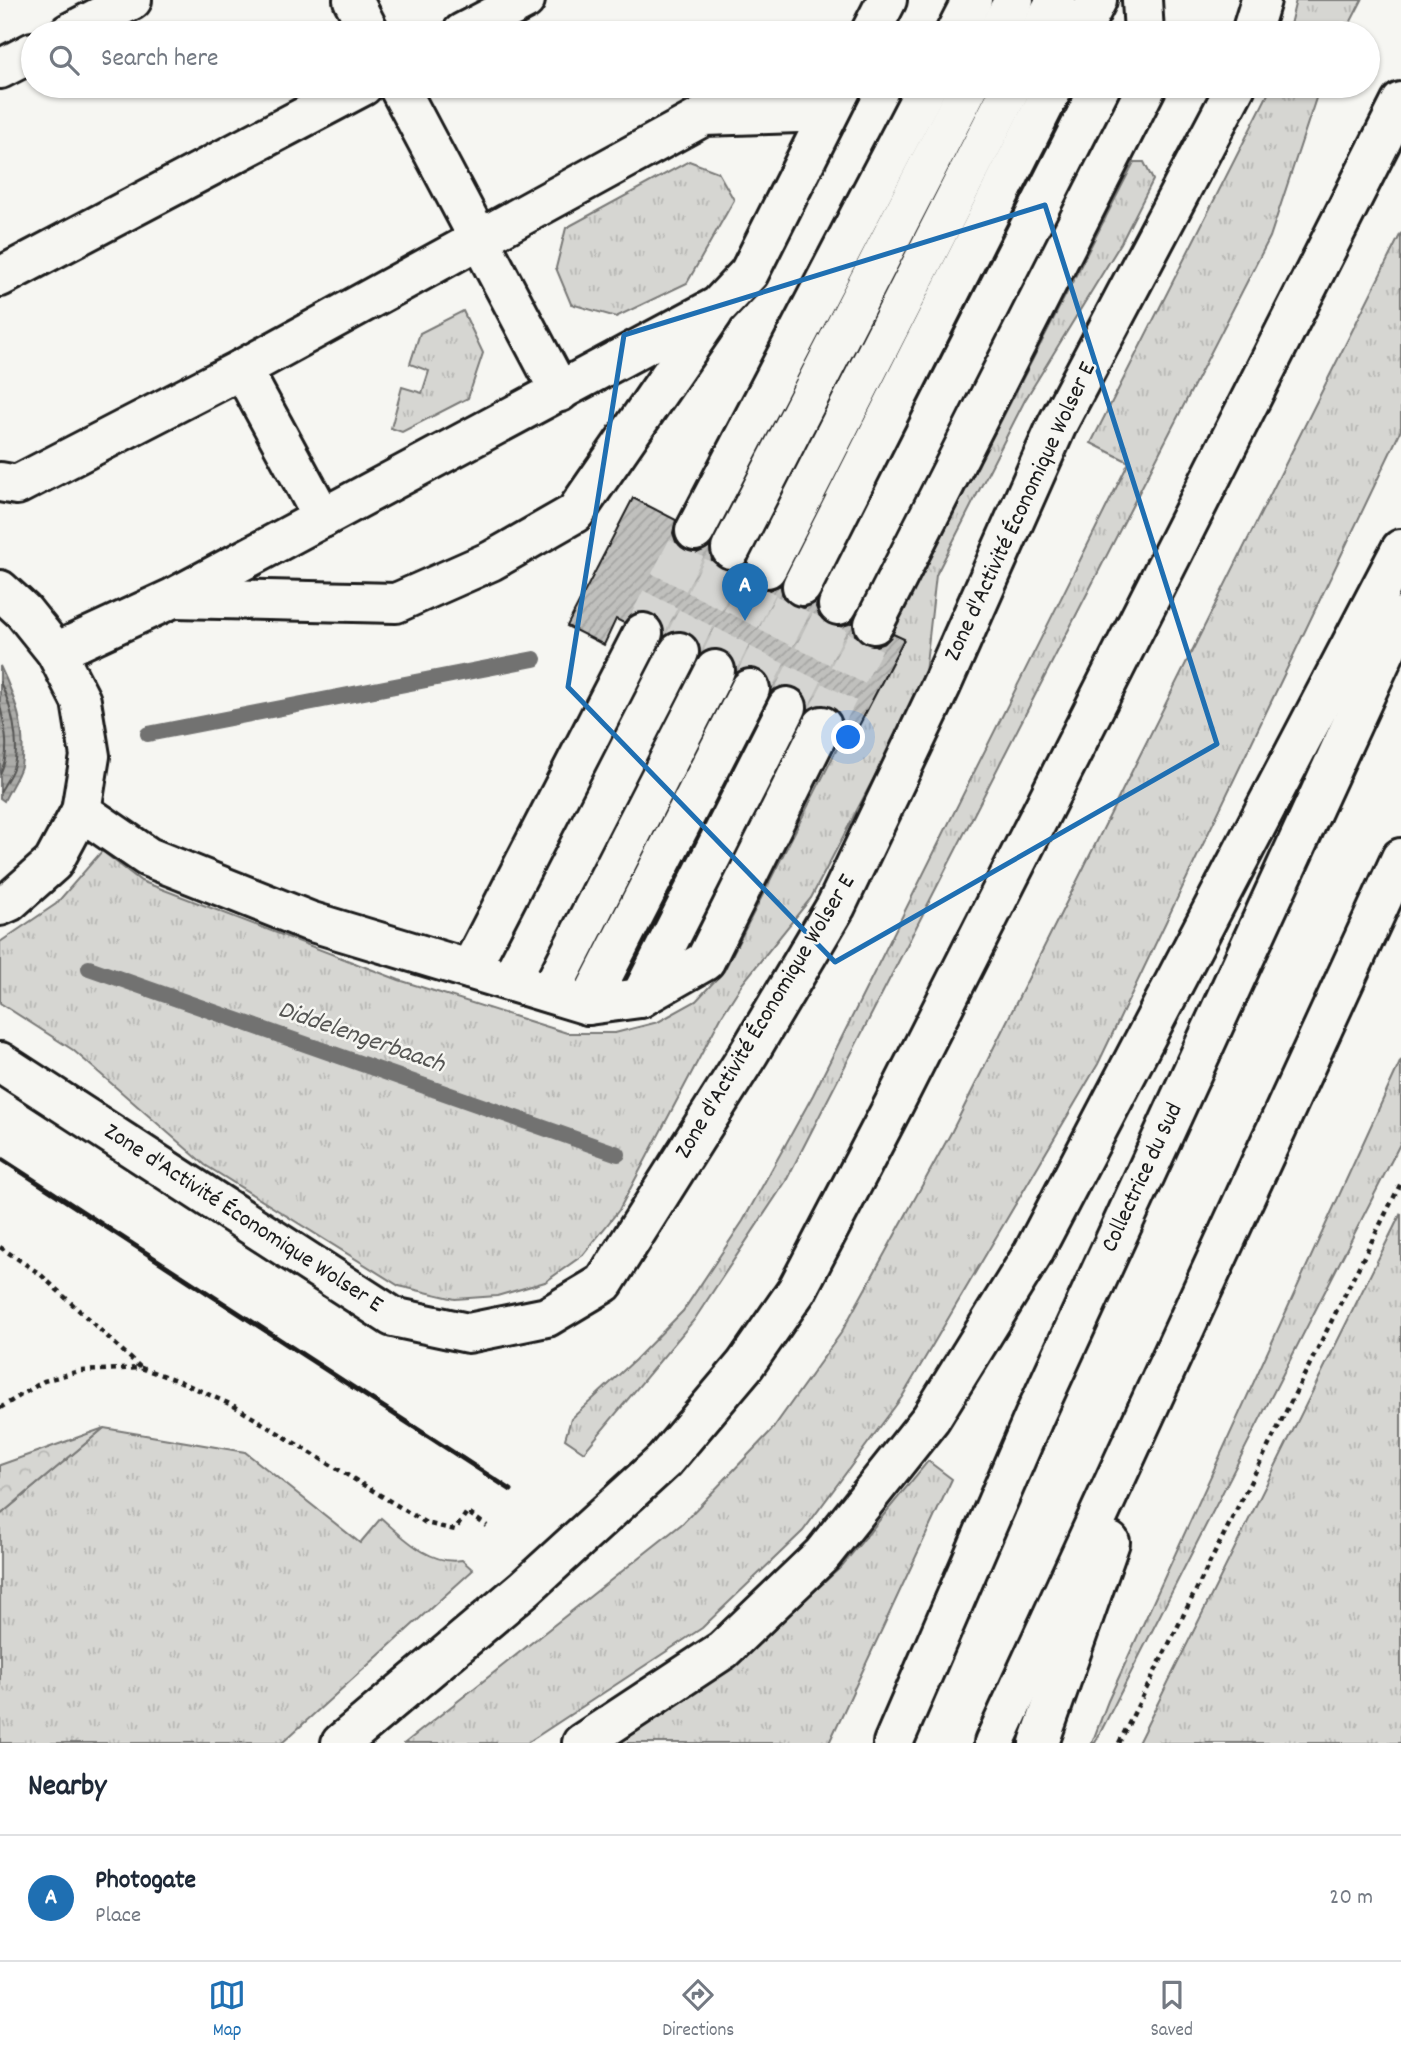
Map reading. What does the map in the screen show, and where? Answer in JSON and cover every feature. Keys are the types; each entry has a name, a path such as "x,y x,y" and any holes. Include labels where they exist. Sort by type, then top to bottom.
{"main road":[{"path":"92,21 132,0"},
{"path":"352,0 363,21"},
{"path":"485,21 525,0"},
{"path":"876,21 887,0"},
{"path":"961,21 972,0"},
{"path":"1003,21 1014,0"},
{"path":"1045,21 1056,0"},
{"path":"1086,21 1097,0"},
{"path":"1255,21 1261,0"},
{"path":"0,69 21,58"},
{"path":"0,277 340,98"},
{"path":"404,98 560,392"},
{"path":"695,531 921,98"},
{"path":"731,549 964,98"},
{"path":"767,568 1006,98"},
{"path":"802,586 1048,98"},
{"path":"838,605 1095,98"},
{"path":"874,624 1141,98"},
{"name":"Zone d'Activité Économique Wolser E","path":"0,1062 393,1317 468,1333 547,1317 604,1283 749,1053 836,906 941,686 1057,425 1230,98"},
{"path":"0,482 18,485 242,369 704,116 836,99"},
{"path":"173,598 396,603 491,561 575,513 718,306 749,273 836,99"},
{"path":"341,1743 525,1588 664,1461 746,1364 797,1290 1401,102"},
{"path":"56,652 173,598 718,306"},
{"path":"242,369 323,518"},
{"path":"582,1743 723,1650 822,1555 931,1418 1033,1253 1401,550"},
{"path":"0,590 23,611 56,652 81,701 90,756 81,811 53,863 9,902 0,906"},
{"name":"Collectrice du Sud","path":"893,1743 1034,1417 1401,617"},
{"path":"470,969 643,633"},
{"path":"510,981 679,652"},
{"path":"550,993 715,670"},
{"path":"589,1005 750,689"},
{"path":"640,998 787,707"},
{"path":"81,811 148,857 309,921 589,1005 640,998 705,961 822,726"},
{"path":"994,1743 1401,858"},
{"path":"1039,1743 1183,1335"}],"path":[{"path":"1119,1743 1401,1183"},
{"path":"0,1247 40,1274 141,1368"},
{"path":"0,1408 44,1381 79,1371 141,1368 179,1381 234,1406 426,1523 455,1530 467,1512 487,1526"}],"highlighted area":[{"path":"1045,205 1217,744 835,962 568,687 624,335"}],"green space":[{"path":"1296,0 1362,0 1351,21 1291,21"},
{"path":"1266,98 1316,98 1270,237 786,1181 694,1320 584,1452 565,1439 571,1419 683,1311 743,1221 813,1095 1129,462 1091,443"},
{"path":"689,161 718,172 734,200 687,283 616,317 571,304 556,268 566,228"},
{"path":"1134,162 1144,162 1153,180 1121,243 1025,400 936,575 924,682 811,898 742,984 721,1017 619,1210 583,1255 545,1282 497,1296 455,1299 399,1286 205,1165 73,1050 0,1003 0,942 56,904 102,851 141,881 399,980 567,1033 615,1033 658,1022 696,1001 724,971 843,737 851,741 904,640 892,633"},
{"path":"1401,233 1401,430 1098,1064 902,1397 803,1531 702,1628 527,1743 405,1743 683,1523 771,1431 841,1333 952,1131"},
{"path":"463,311 483,353 468,398 402,432 391,428 402,387 422,393 429,371 410,364 420,333"},
{"path":"1401,1060 1401,1142 1095,1743 1092,1743 1108,1701"},
{"path":"1401,1213 1401,1743 1138,1743"},
{"path":"104,1428 245,1452 360,1543 381,1518 428,1554 450,1561 462,1560 473,1570 282,1743 0,1743 0,1515"},
{"path":"104,1428 0,1515 0,1465"},
{"path":"928,1461 952,1479 829,1743 620,1743 735,1664 841,1567"}],"water":[{"path":"0,666 15,702 22,740 21,766 4,801 0,798"}],"building":[{"path":"633,498 676,520 673,533 676,542 684,550 697,553 710,546 712,560 722,569 733,571 746,564 748,579 757,587 769,590 781,585 783,597 793,606 804,608 817,601 820,617 828,624 839,627 853,620 855,635 865,644 876,646 885,643 893,634 904,639 851,741 841,736 844,724 841,715 832,707 820,704 808,710 806,696 796,687 785,685 771,693 769,678 761,670 748,667 736,673 734,659 724,650 713,648 700,655 698,641 688,632 677,630 664,637 662,622 652,613 643,611 632,614 624,623 616,619 604,645 567,626"}],"waterway":[{"path":"148,734 534,659"},
{"name":"Diddelengerbaach","path":"89,968 618,1154"}],"tunnel":[{"path":"643,633 695,531"},
{"path":"679,652 731,549"},
{"path":"715,670 767,568"},
{"path":"750,689 802,586"},
{"path":"787,707 838,605"},
{"path":"822,726 874,624"}],"railway":[{"path":"0,1158 511,1490"}],"place":[{"name":"Photogate","path":"745,621"}]}
